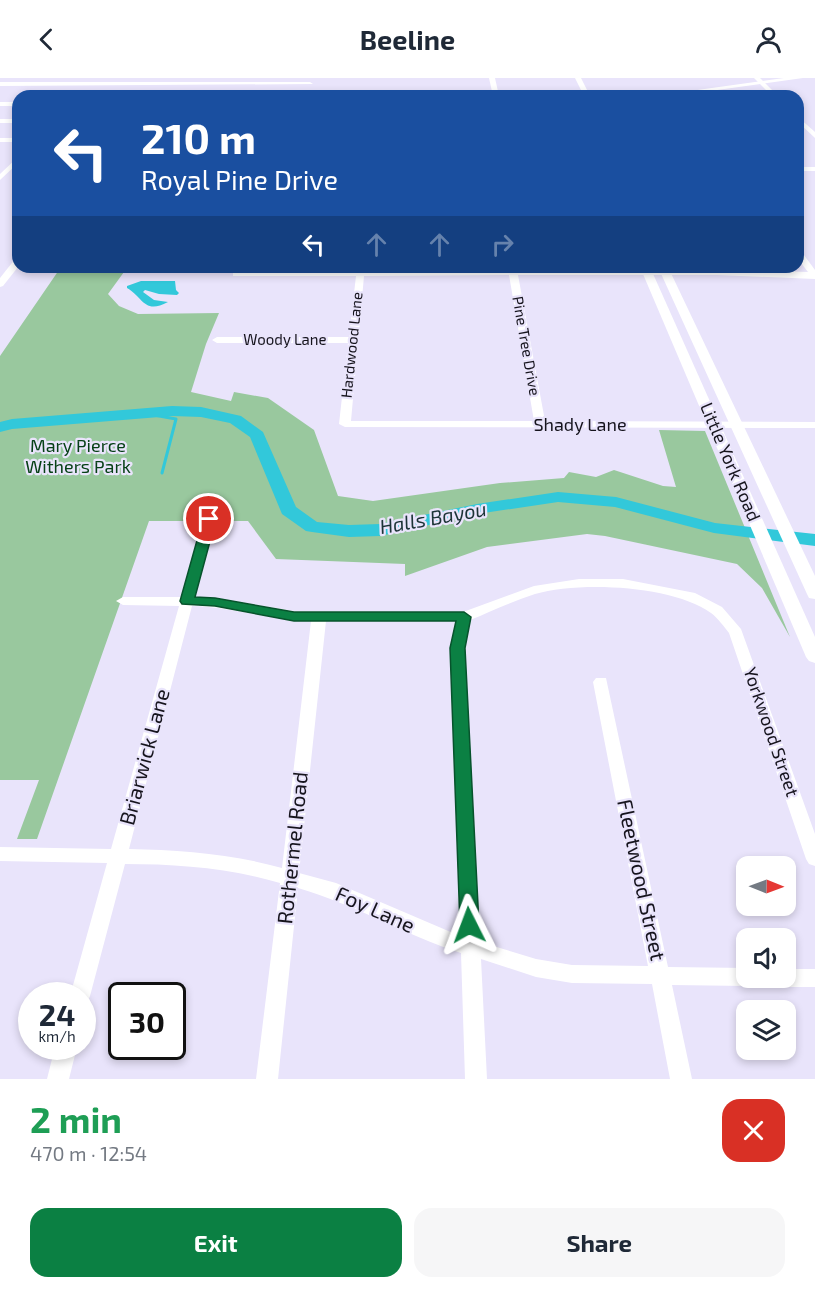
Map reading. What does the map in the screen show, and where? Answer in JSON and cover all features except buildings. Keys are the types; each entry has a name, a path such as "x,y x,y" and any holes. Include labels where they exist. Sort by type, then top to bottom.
{"main road":[{"path":"706,90 759,80 800,78"},
{"name":"Little York Road","path":"648,273 815,657"},
{"name":"Little York Road","path":"665,273 738,424 815,594"}],"street":[{"path":"123,90 133,78"},
{"path":"0,84 310,84"},
{"path":"804,125 815,136"},
{"path":"0,178 12,165"},
{"path":"804,261 815,275"},
{"path":"0,284 12,269"},
{"path":"236,274 267,273"},
{"name":"Hardwood Lane","path":"345,424 360,273"},
{"name":"Pine Tree Drive","path":"513,273 540,425"},
{"path":"755,273 815,275"},
{"name":"Woody Lane","path":"217,340 352,340"},
{"name":"Shady Lane","path":"345,424 815,425"},
{"name":"Briarwick Lane","path":"84,982 209,519"},
{"name":"Yorkwood Street","path":"464,617 534,590 601,582 668,590 690,596 717,610 736,632 815,859"},
{"path":"123,601 187,601 234,605 273,614 464,617 457,648 476,1079"},
{"name":"Rothermel Road","path":"267,1079 319,616"},
{"name":"Fleetwood Street","path":"601,682 681,1079"},
{"name":"Foy Lane","path":"0,854 118,855 204,860 248,866 290,876 329,889 403,923 470,948 536,968 572,974 736,977"},
{"path":"796,978 815,978"},
{"path":"58,1079 63,1060"}],"green space":[{"name":"Mary Pierce Withers Park","path":"57,273 123,273 108,294 119,306 138,314 219,313 206,344 191,392 231,401 234,392 268,398 314,430 338,496 373,501 500,483 564,478 569,472 596,477 614,470 663,486 676,487 659,430 705,431 790,637 762,588 737,564 605,536 587,534 487,547 405,576 405,564 276,559 248,521 149,521 37,839 17,839 39,780 0,780 0,356"}],"water":[{"path":"141,281 175,281 176,290 179,293 177,295 159,294 145,290 143,292 154,300 168,302 160,306 149,306 127,288"}],"waterway":[{"name":"Halls Bayou","path":"0,427 12,424 172,411 201,412 235,419 257,435 288,510 312,527 349,531 380,530 477,509 558,497 616,502 714,528 815,540"},
{"path":"148,414 176,419 162,473"}],"route":[{"path":"209,519 187,601 215,602 294,616 464,617 457,648 469,925"}]}
